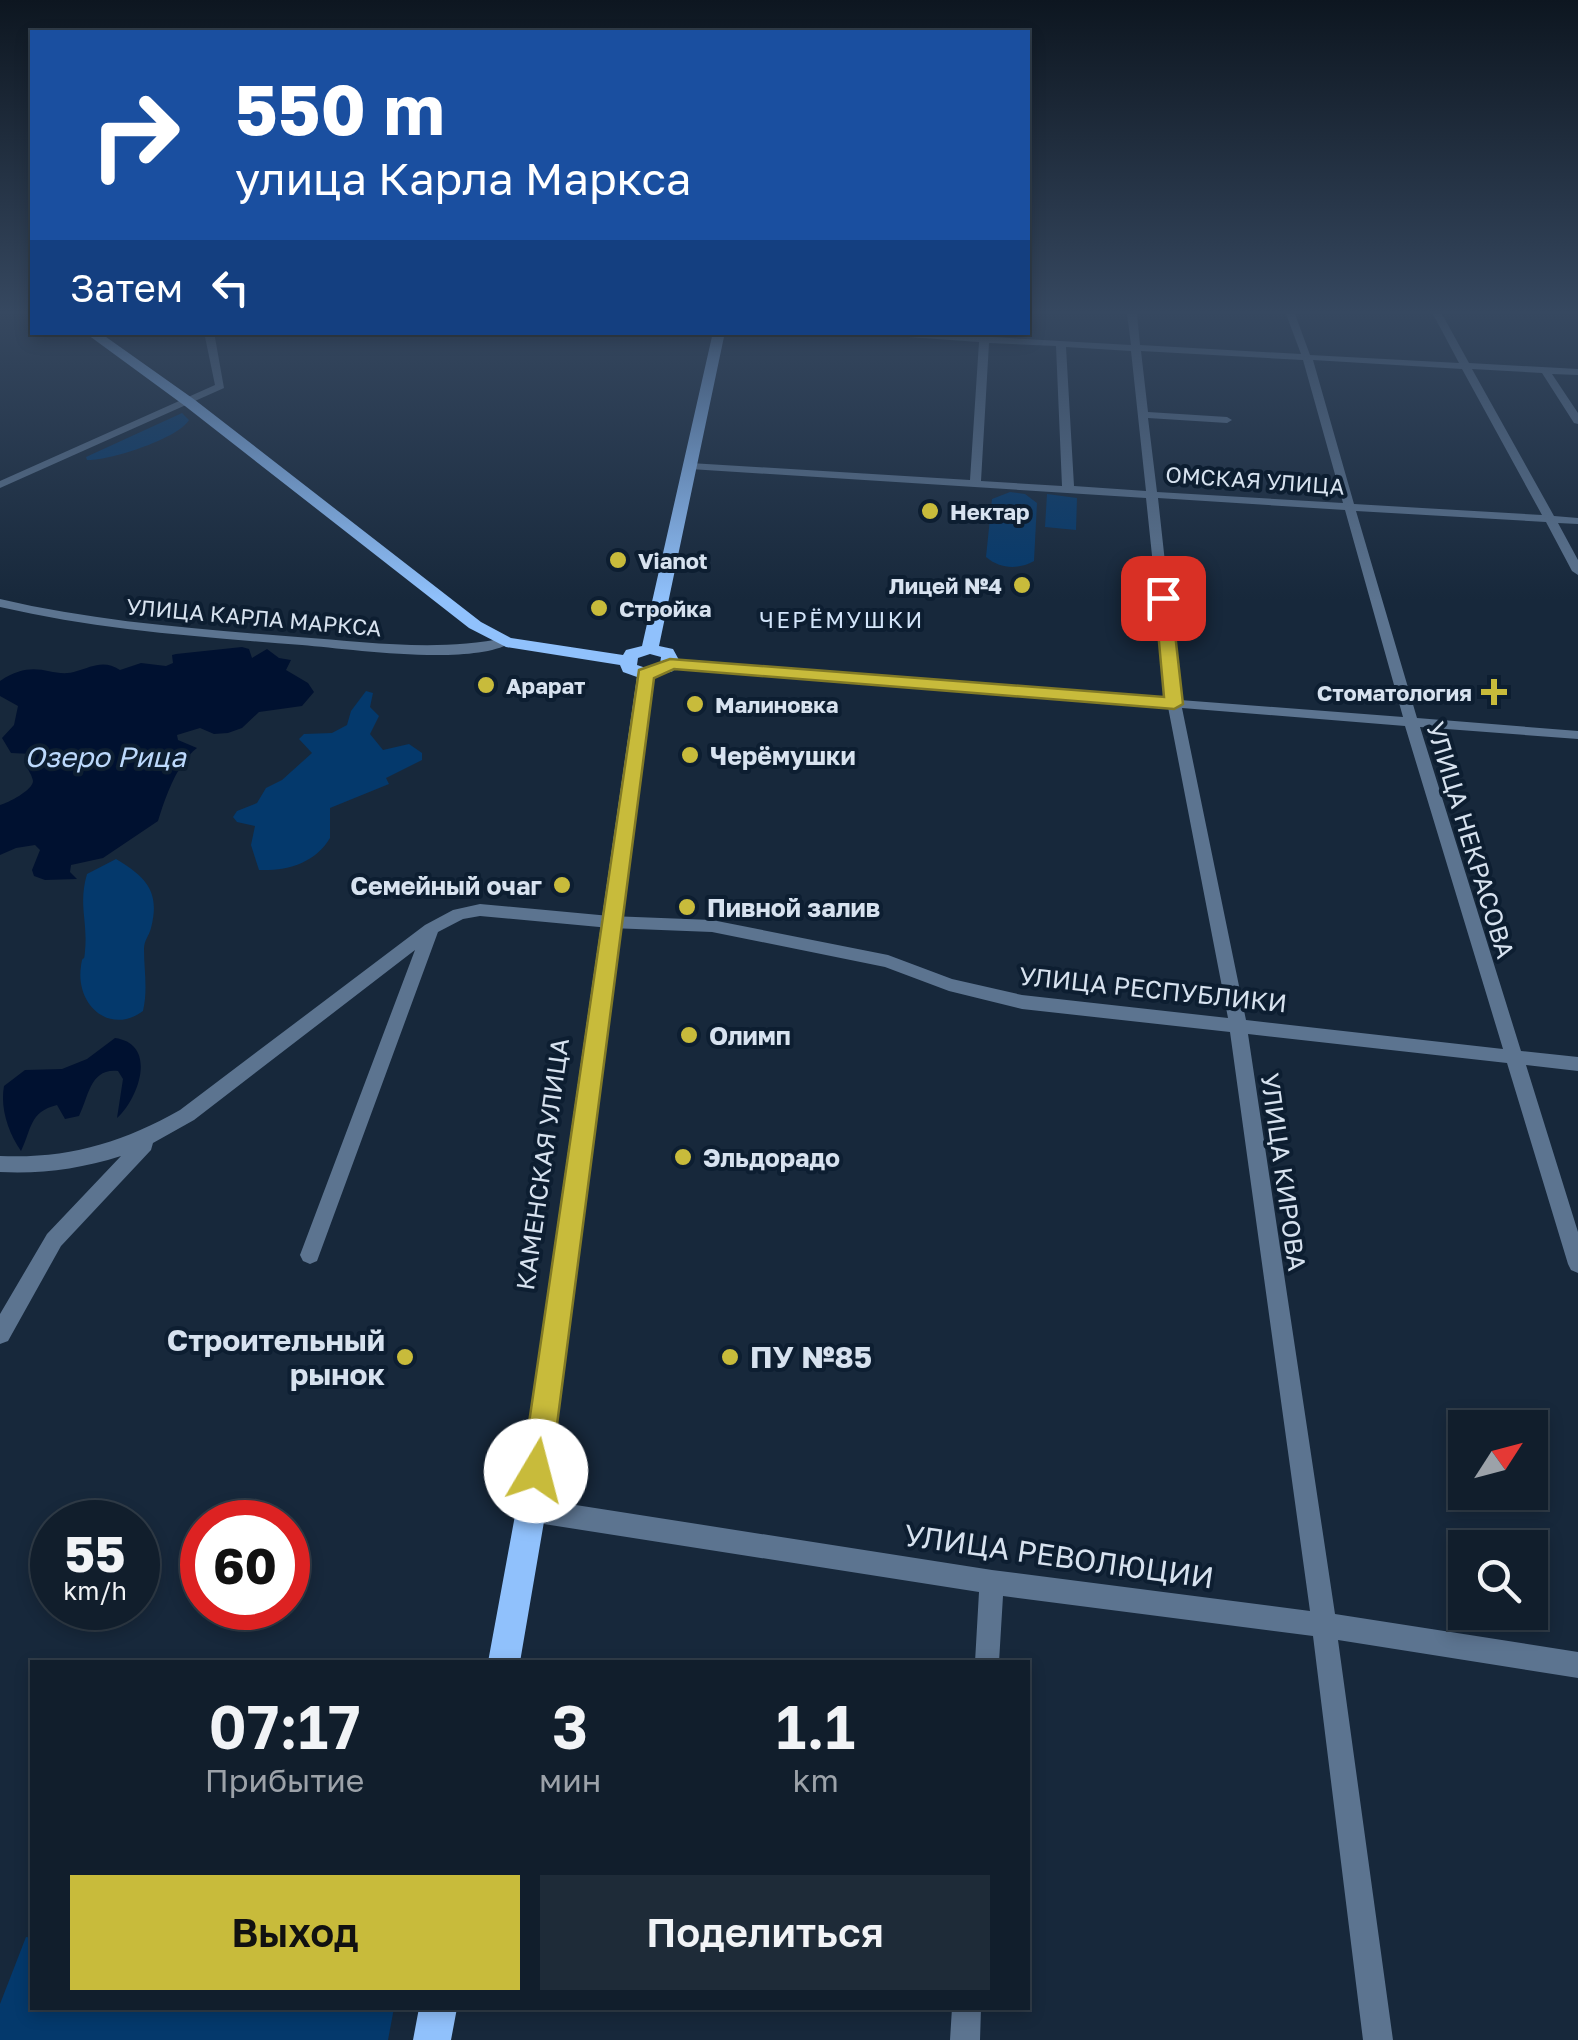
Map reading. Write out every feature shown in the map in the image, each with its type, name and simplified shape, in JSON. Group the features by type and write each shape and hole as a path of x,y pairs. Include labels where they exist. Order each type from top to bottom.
{"main road":[{"path":"199,409 474,625 506,642 641,661 658,672 670,664 667,653 641,661"},
{"name":"КАМЕНСКАЯ УЛИЦА","path":"504,1660 531,1510 641,661 702,409"},
{"path":"432,2040 438,2010"}],"street":[{"path":"0,485 174,409"},
{"path":"976,482 980,409"},
{"path":"1064,409 1068,487"},
{"name":"УЛИЦА КИРОВА","path":"1143,409 1174,704 1238,1023 1324,1625 1378,2040"},
{"name":"УЛИЦА НЕКРАСОВА","path":"1322,409 1411,722 1578,1264"},
{"path":"1487,409 1578,571"},
{"path":"1144,415 1227,420"},
{"name":"ОМСКАЯ УЛИЦА","path":"690,466 1578,521"},
{"name":"УЛИЦА КАРЛА МАРКСА","path":"0,603 59,619 125,627 396,648 470,650 506,642"},
{"path":"670,664 1578,735"},
{"name":"УЛИЦА РЕСПУБЛИКИ","path":"150,1137 187,1116 431,929 459,914 480,910 610,922 672,922 744,933 888,961 949,985 1022,1002 1238,1023 1578,1064"},
{"path":"310,1254 431,929"},
{"path":"0,1164 66,1164 107,1155 150,1137"},
{"path":"0,1334 54,1240 150,1137"},
{"name":"УЛИЦА РЕВОЛЮЦИИ","path":"531,1510 992,1582 1324,1625 1578,1665"},
{"path":"987,1660 992,1582"},
{"path":"965,2040 967,2010"}],"shaded area":[{"path":"182,413 189,420 183,427 158,441 111,457 87,460 86,457"},
{"path":"1010,492 1025,494 1037,503 1034,561 1015,567 997,564 986,557 992,499"},
{"path":"1047,494 1077,498 1076,530 1045,527"},
{"path":"366,691 373,693 370,707 379,716 370,734 383,750 409,744 422,753 422,760 386,778 389,784 330,808 330,838 317,854 290,867 259,870 251,845 255,826 237,822 233,817 237,811 257,803 266,788 282,780 312,753 299,739 304,734 332,733 347,725 351,711"},
{"path":"116,859 142,878 154,904 144,946 143,1011 118,1020 107,1018 89,1004 81,980 87,874"},
{"path":"26,1937 30,1938 30,2010 394,2010 388,2040 0,2040 0,2004"}],"water":[{"name":"Озеро Рица","path":"249,649 252,658 267,649 279,658 291,660 286,670 308,683 314,692 302,706 259,712 242,728 228,733 214,734 200,728 177,735 178,740 197,748 178,772 158,821 103,858 71,865 70,872 77,879 45,880 34,876 32,870 40,850 35,845 0,855 0,805 32,785 26,765 33,759 32,754 11,753 2,738 14,725 18,706 0,696 0,681 34,669 68,673 103,664 120,670 141,663 166,666 173,663 172,655"},
{"path":"115,1038 137,1050 140,1061 137,1085 125,1109 117,1118 123,1079 118,1071 109,1071 92,1085 79,1116 65,1119 57,1105 41,1112 21,1151 6,1120 4,1086 25,1070 62,1069 87,1059"}],"place":[{"name":"Нектар","path":"930,511"},
{"name":"Vianot","path":"618,560"},
{"name":"Лицей №4","path":"1022,585"},
{"name":"Стройка","path":"599,608"},
{"name":"Арарат","path":"486,685"},
{"name":"Стоматология","path":"1494,692"},
{"name":"Малиновка","path":"695,704"},
{"name":"Черёмушки","path":"690,755"},
{"name":"Семейный очаг","path":"562,885"},
{"name":"Пивной залив","path":"687,907"},
{"name":"Олимп","path":"689,1035"},
{"name":"Эльдорадо","path":"683,1157"},
{"name":"Строительный рынок","path":"405,1357"},
{"name":"ПУ №85","path":"730,1357"}],"district":[{"name":"ЧЕРЁМУШКИ","path":"842,619"}],"route":[{"path":"536,1471 646,674 670,664 1174,704 1163,598"}]}
